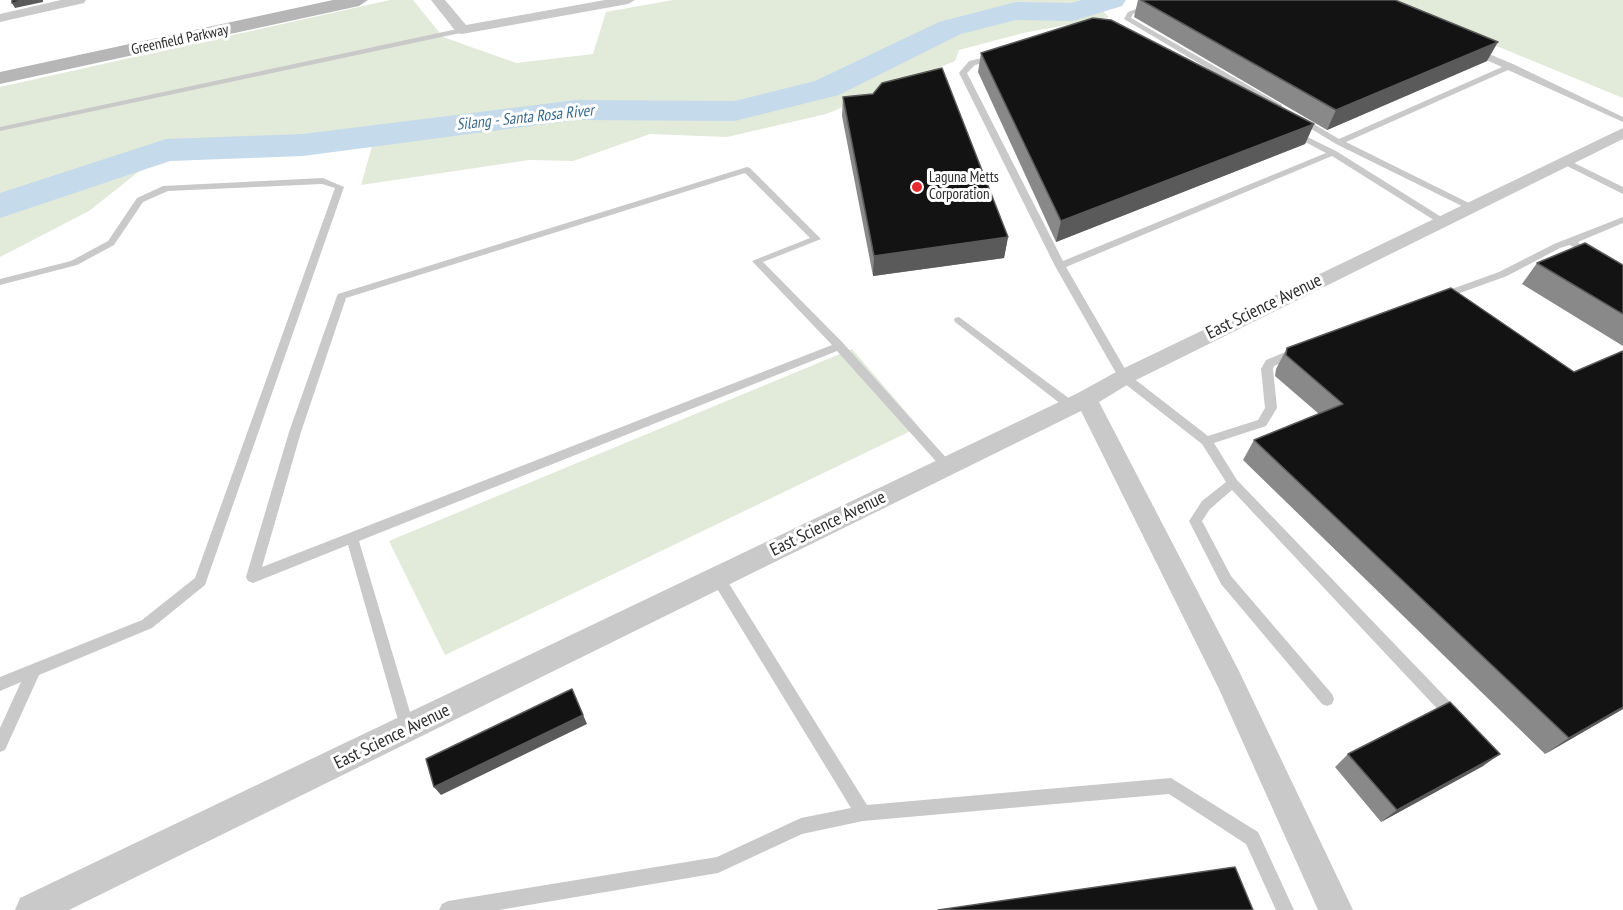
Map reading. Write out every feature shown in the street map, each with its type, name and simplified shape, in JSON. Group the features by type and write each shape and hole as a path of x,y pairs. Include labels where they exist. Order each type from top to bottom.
{"main road":[{"name":"Greenfield Parkway","path":"0,63 294,0"},
{"name":"Greenfield Parkway","path":"0,78 359,0"}],"street":[{"path":"438,0 462,30 628,0"},
{"path":"0,18 75,2"},
{"name":"East Science Avenue","path":"32,910 718,579 1440,220 1472,208 1623,133"},
{"path":"1078,402 1229,680 1336,910"}],"lane":[{"path":"1166,0 1130,13 1126,19 1339,142 1472,208"},
{"path":"0,129 462,30"},
{"path":"1468,48 1623,120"},
{"path":"1006,54 972,63 963,73 1060,266 1124,377 1206,441 1233,483 1450,712"},
{"path":"1339,142 1510,66"},
{"path":"1281,125 1333,153 1440,220"},
{"path":"1060,266 1333,153"},
{"path":"1563,161 1623,191"},
{"path":"839,346 254,577 295,432 342,297 747,171 816,239 757,261 839,346 946,465"},
{"path":"0,282 74,263 111,243 140,200 166,188 323,181 340,187 200,580 147,624 0,684"},
{"path":"1426,301 1503,274 1557,246 1623,220"},
{"path":"1571,242 1588,252"},
{"path":"958,320 1078,402"},
{"path":"1206,441 1262,423 1271,408 1266,377 1270,363 1312,346"},
{"path":"1233,483 1206,505 1195,521 1226,580 1326,699"},
{"path":"352,538 407,729"},
{"path":"718,579 863,813"},
{"path":"0,745 34,670"},
{"path":"448,910 718,865 801,826 863,813 1171,786 1252,838 1285,910"}],"green space":[{"path":"390,0 413,0 443,37 516,63 593,54 606,12 673,0 1112,0 1097,5 1109,17 1023,33 959,50 955,61 826,114 727,137 650,134 573,161 529,160 361,185 375,136 303,145 166,150 89,211 0,257 0,87"},
{"path":"1385,0 1623,0 1623,98"},
{"path":"852,349 919,427 445,655 389,541"}],"building":[{"path":"1141,0 1395,0 1498,42 1336,110"},
{"path":"1093,18 1111,20 1314,124 1061,221 981,53"},
{"name":"Laguna Metts Corporation","path":"942,68 1008,237 874,256 843,97 873,94 882,83"},
{"path":"1585,243 1623,265 1623,314 1537,263"},
{"path":"1451,288 1574,372 1623,351 1623,707 1569,738 1254,440 1343,404 1286,355 1287,348"},
{"path":"572,689 583,715 434,787 426,759"},
{"path":"1450,702 1500,754 1397,810 1348,754"},
{"path":"1235,867 1253,910 938,910"}],"waterway":[{"name":"Silang - Santa Rosa River","path":"0,206 166,150 303,145 576,110 735,111 827,88 950,28 1016,11 1073,12 1112,0"}],"place":[{"name":"Laguna Metts Corporation","path":"917,187"}]}
